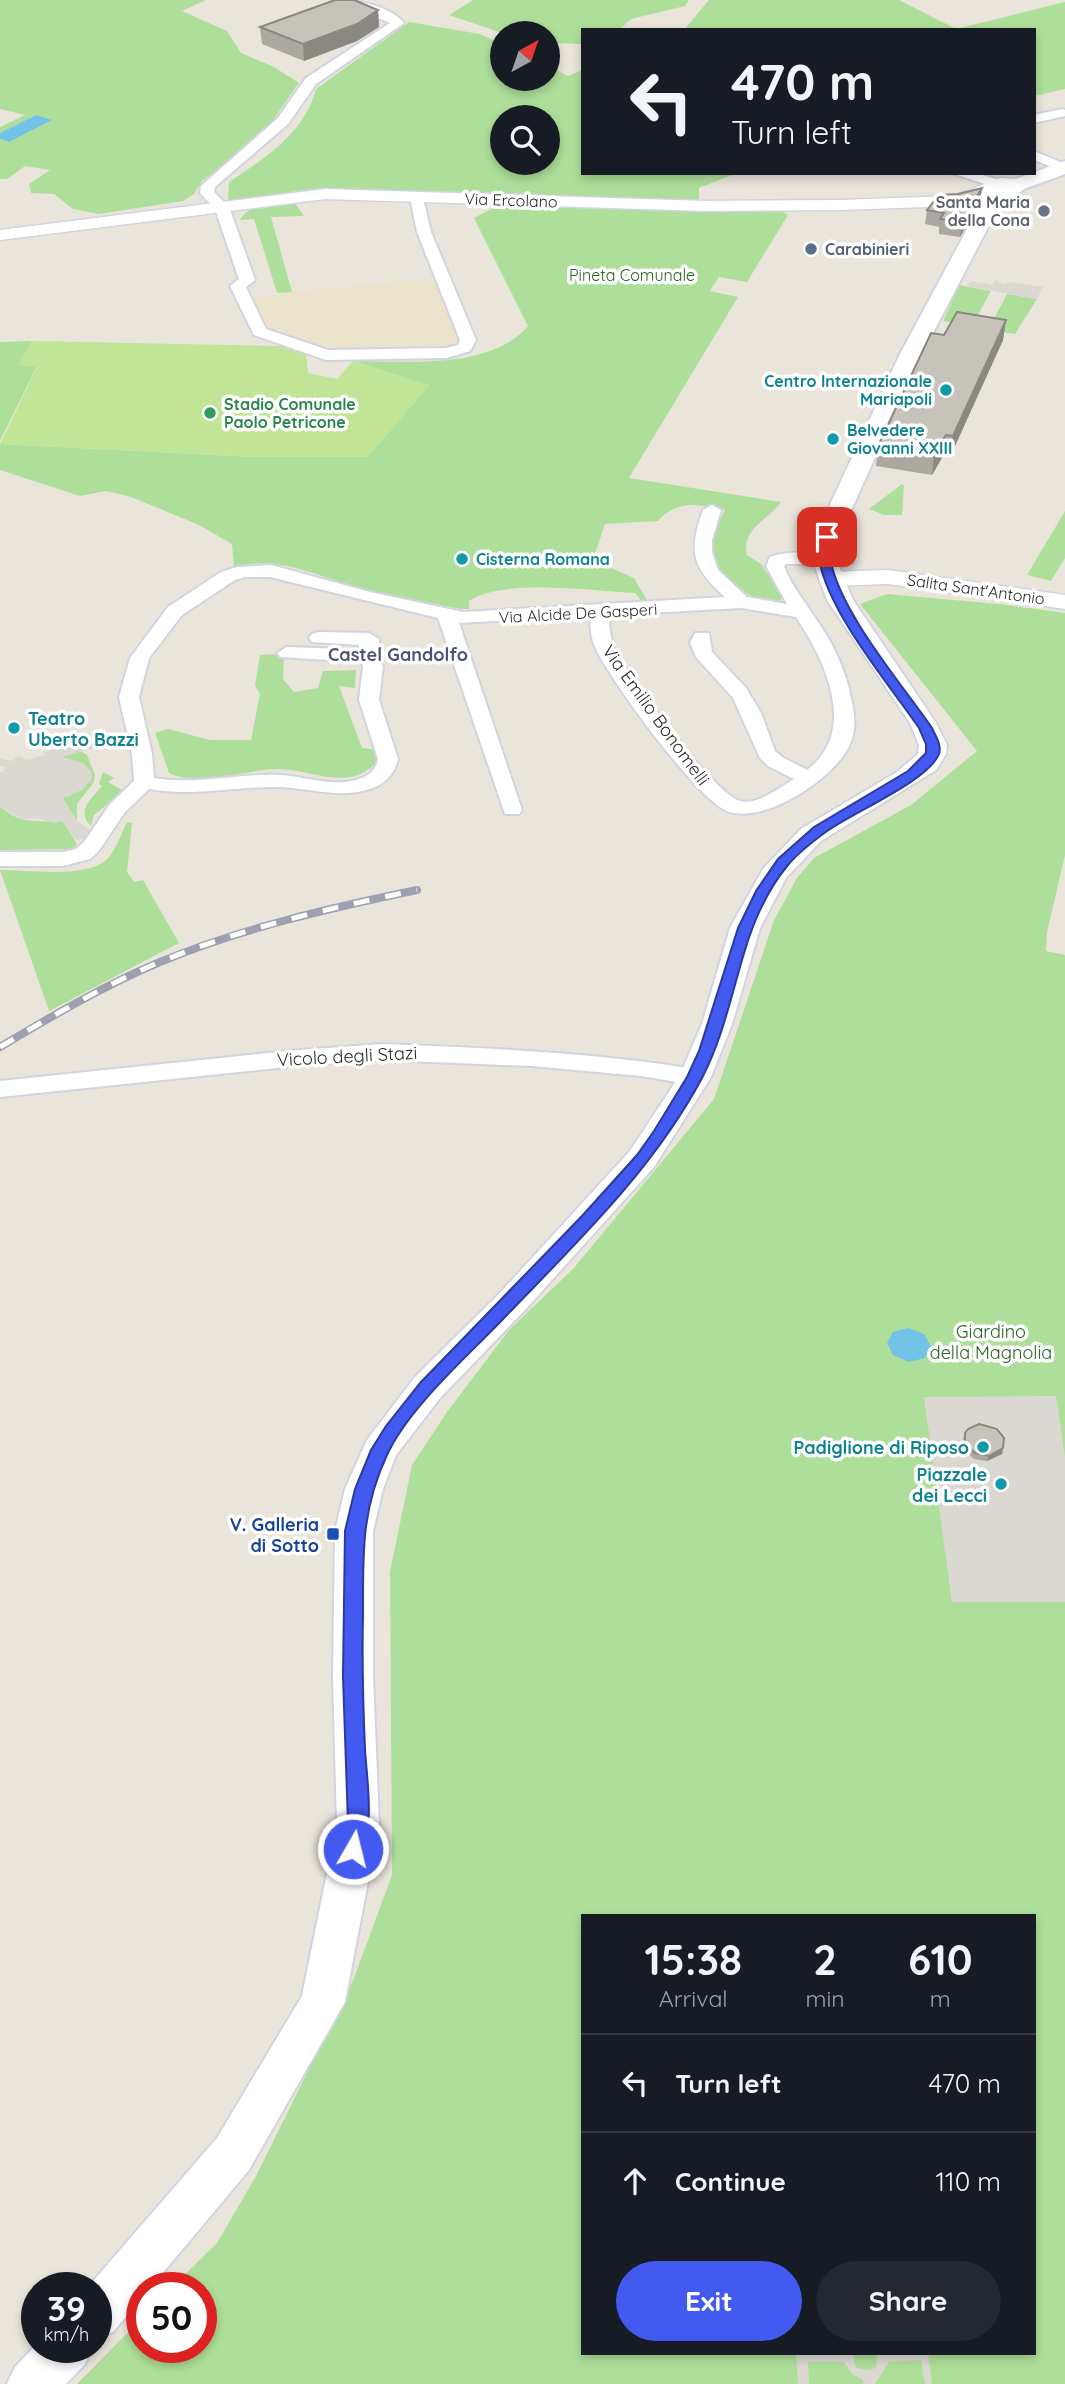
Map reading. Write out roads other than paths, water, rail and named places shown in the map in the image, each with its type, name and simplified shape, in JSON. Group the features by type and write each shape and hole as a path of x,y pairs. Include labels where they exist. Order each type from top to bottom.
{"main road":[{"path":"112,2296 233,2154 323,2002 358,1824 353,1676 354,1531 364,1489 380,1450 428,1387 512,1302 642,1159 695,1077 717,1024 745,928 758,900 779,867 804,840 907,778 926,764 932,754 931,739 923,723 852,622 831,579 825,546 837,511 910,356 989,206 1020,184 1064,168"},
{"path":"32,2384 52,2363"}],"street":[{"path":"340,0 390,16 396,19 397,24 311,82 283,121 208,186 207,193 222,207 247,279 238,286 260,332 326,355 456,352 464,348 468,340 424,233 418,197"},
{"path":"1036,118 1062,113"},
{"path":"1036,156 1064,168"},
{"path":"965,175 998,184"},
{"name":"Via Ercolano","path":"0,235 325,194 706,206 851,204 955,201 990,190 998,184 1020,184"},
{"path":"712,510 702,539 702,555 713,575 741,602"},
{"path":"801,612 776,571 775,563 783,558 831,579"},
{"name":"Via Alcide De Gasperi","path":"144,782 142,754 129,697 140,658 175,611 228,576 252,569 271,571 343,592 447,616 473,619 741,602 801,612"},
{"name":"Salita Sant'Antonio","path":"831,579 888,578 1065,602"},
{"name":"Salita Sant'Antonio","path":"831,579 888,578"},
{"name":"Via Emilio Bonomelli","path":"600,612 601,638 609,655 698,777 719,799 730,806 749,808 773,799 828,764 839,751 845,732 843,702 827,658 811,625 801,612"},
{"path":"447,616 512,810"},
{"path":"702,637 703,653 744,699 766,754 786,769 809,778"},
{"path":"0,859 63,859 83,854 91,847 117,808 144,782 182,788 276,781 342,787 369,782 386,770 388,759 369,700 373,666 368,656 369,639 319,638"},
{"path":"287,653 368,656"},
{"name":"Vicolo degli Stazi","path":"0,1089 287,1059 382,1052 531,1058 641,1068 695,1077"}],"water":[{"path":"36,115 52,120 9,142 0,139 0,133"},
{"path":"908,1328 924,1334 931,1346 925,1358 909,1362 893,1355 887,1343 893,1332"}],"railway":[{"path":"0,1047 99,991 191,950 287,920 417,890"}],"place":[{"name":"Santa Maria della Cona","path":"1044,211"},
{"name":"Carabinieri","path":"811,249"},
{"name":"Centro Internazionale Mariapoli","path":"946,390"},
{"name":"Stadio Comunale Paolo Petricone","path":"210,413"},
{"name":"Belvedere Giovanni XXIII","path":"833,439"},
{"name":"Cisterna Romana","path":"462,559"},
{"name":"Teatro Uberto Bazzi","path":"14,728"},
{"name":"Padiglione di Riposo","path":"983,1447"},
{"name":"Piazzale dei Lecci","path":"1001,1484"},
{"name":"V. Galleria di Sotto","path":"333,1534"}],"district":[{"name":"Castel Gandolfo","path":"398,654"}],"park label":[{"name":"Pineta Comunale","path":"632,275"},
{"name":"Giardino della Magnolia","path":"991,1341"}]}
